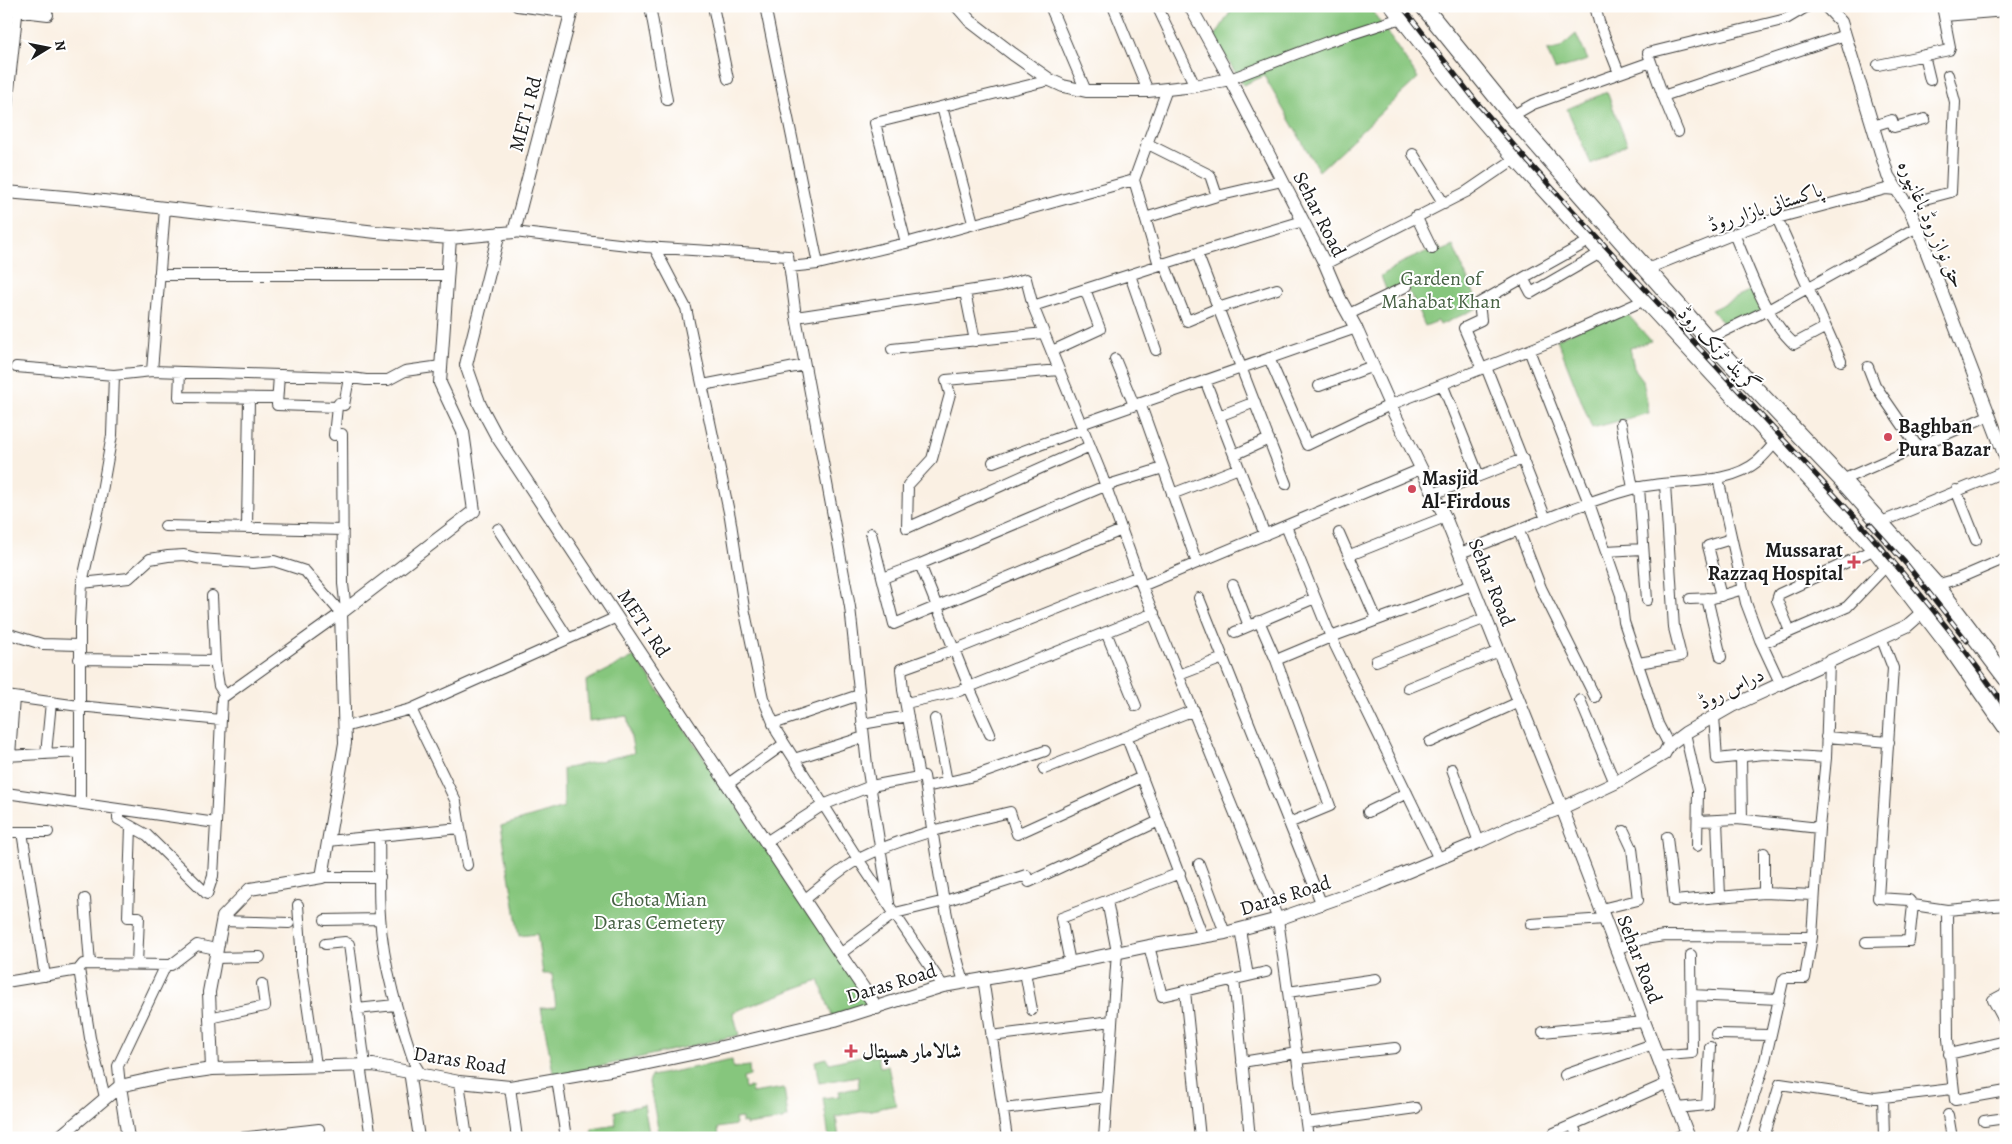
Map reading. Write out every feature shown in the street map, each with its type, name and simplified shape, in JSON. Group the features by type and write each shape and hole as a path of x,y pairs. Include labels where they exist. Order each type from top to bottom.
{"main road":[{"name":"گرینڈ ٹرنک روڈ","path":"1423,6 1512,116 1708,339 1842,480 1936,585 2006,678"},
{"name":"گرینڈ ٹرنک روڈ","path":"1397,12 1468,102 1516,158 1875,549 1924,611 2006,727"}],"street":[{"path":"517,6 572,10"},
{"path":"650,6 667,100"},
{"path":"713,6 728,79"},
{"path":"765,6 818,264"},
{"path":"957,6 970,21 1050,80 1063,86 1086,91 1148,91 1196,86 1230,79 1327,42 1397,12"},
{"path":"1050,6 1086,91"},
{"path":"1113,6 1148,91"},
{"path":"1157,6 1196,86"},
{"name":"Sehar Road","path":"1190,6 1230,79 1325,264 1390,405 1445,516 1562,808 1688,1135"},
{"path":"1595,6 1599,22 1619,73"},
{"path":"1678,132 1648,54 1786,19 1808,6"},
{"name":"حق نواز روڈ باغانپورہ","path":"1826,6 1841,22 1888,176 1906,204 1917,227 2006,459"},
{"path":"6,116 18,9"},
{"path":"6,10 18,9 48,15"},
{"name":"MET 1 Rd","path":"514,232 572,10"},
{"path":"1878,65 1950,49 1943,11 2006,11"},
{"path":"1663,96 1845,35"},
{"path":"1924,55 1930,80"},
{"path":"1512,116 1533,104 1651,62"},
{"path":"1906,204 1951,192 1956,102 1948,75"},
{"path":"906,242 876,123 1050,80"},
{"path":"1167,89 1134,180 1161,264 1188,322 1218,308 1276,289"},
{"path":"942,107 973,223"},
{"path":"1873,126 1892,120 1894,127 1925,118"},
{"path":"1146,143 1210,175 1217,196"},
{"path":"1413,154 1444,204"},
{"path":"1325,264 1466,192 1516,158"},
{"path":"789,267 818,264 906,242 1134,180"},
{"path":"1145,218 1217,196 1282,181"},
{"name":"پاکستانی بازار روڈ","path":"1647,269 1777,218 1886,189 1896,190"},
{"path":"6,192 376,232 450,238 514,232 654,247 788,256 796,317 850,607 862,724 889,903"},
{"path":"152,372 164,208"},
{"path":"1416,216 1432,249"},
{"path":"1777,218 1841,360"},
{"path":"1033,306 1161,264 1303,221"},
{"path":"1708,339 1768,310 1808,286 1917,227"},
{"name":"MET 1 Rd","path":"499,233 466,365 470,382 480,405 496,435 877,1008"},
{"path":"1734,234 1768,310 1783,334 1794,344 1826,327"},
{"path":"118,809 118,819 147,835 207,894 213,876 222,698 344,612 474,511 464,432 440,383 450,238"},
{"path":"1546,519 1523,459 1484,368 1464,328 1481,320 1479,303 1591,240"},
{"path":"654,247 686,308 730,517 746,617 763,698 773,724 858,859 943,986"},
{"path":"1523,278 1530,293 1602,252"},
{"path":"1197,253 1286,484"},
{"path":"159,275 447,275"},
{"path":"1130,275 1156,350"},
{"path":"796,317 965,292 1001,286 1026,279 1033,306 1090,446 1141,581 1278,919 1308,1138"},
{"path":"1349,314 1407,286"},
{"path":"1052,352 1100,329 1085,289"},
{"path":"965,292 975,341"},
{"path":"1269,358 1306,445 1390,405 1443,386 1645,300"},
{"path":"993,462 1137,404 1356,328"},
{"path":"892,349 1044,333"},
{"path":"1529,350 1606,550 1621,595 1624,622 1658,724 1669,746"},
{"path":"1115,359 1137,404 1163,468 1197,563"},
{"path":"703,385 805,365"},
{"path":"16,367 114,375 180,372 388,380 404,371 441,366"},
{"path":"1319,386 1373,366"},
{"path":"1868,367 1875,385 1917,446"},
{"path":"1059,370 946,380 950,394 932,459 908,485 907,528 1090,446"},
{"path":"180,372 179,397 277,398"},
{"path":"80,804 79,659 82,583 99,508 112,435 114,375"},
{"path":"279,375 277,405 337,406 339,403 344,405 349,378"},
{"path":"1205,380 1264,535"},
{"path":"1443,386 1479,476"},
{"path":"247,528 249,398"},
{"path":"1219,416 1255,402"},
{"path":"322,877 345,743 342,434 334,434 337,406"},
{"path":"1842,480 1990,415"},
{"path":"1621,424 1636,488 1647,600"},
{"path":"1234,455 1269,439"},
{"path":"1460,553 1589,503 1636,488 1718,478 1737,473 1757,462 1776,442"},
{"path":"1433,494 1523,459"},
{"path":"883,578 1105,486 1163,468"},
{"path":"1172,494 1239,468"},
{"path":"919,777 901,669 1141,581 1197,563 1421,469"},
{"path":"1879,522 1956,490 2006,472"},
{"path":"1718,478 1746,603 1762,644 1781,684"},
{"path":"1638,663 1681,656 1674,628 1666,484"},
{"path":"1956,490 1976,540"},
{"path":"1350,555 1445,516"},
{"path":"165,526 342,530"},
{"path":"1286,526 1331,637 1439,859"},
{"path":"498,529 568,638"},
{"path":"871,534 894,624 937,608 1122,530"},
{"path":"1519,531 1541,588 1595,696"},
{"path":"1339,533 1377,620"},
{"path":"1721,596 1708,546 1731,539"},
{"path":"1606,550 1643,549"},
{"path":"1790,632 1776,596 1875,549"},
{"path":"82,583 128,578 150,559 168,556 184,555 201,559 254,563 274,561 305,571 344,612"},
{"path":"1936,585 1956,579 2006,558"},
{"path":"920,564 969,687 990,734"},
{"path":"1762,644 1847,607 1887,565"},
{"path":"1233,585 1249,626"},
{"path":"1276,660 1331,637 1472,585"},
{"path":"1690,599 1721,596 1743,589"},
{"path":"212,596 215,661 219,686 226,695"},
{"path":"1200,598 1322,905"},
{"path":"1235,632 1315,598"},
{"path":"1707,598 1721,657"},
{"name":"دراس روڈ","path":"1562,808 1615,783 1664,754 1669,746 1685,733 1714,716 1907,626 1924,611"},
{"path":"906,703 959,691 1154,613"},
{"path":"344,727 411,709 617,617"},
{"path":"1376,661 1486,618"},
{"path":"1259,621 1276,660 1330,806 1289,823"},
{"path":"1106,632 1136,706"},
{"path":"6,633 42,644 80,645"},
{"path":"1881,637 1893,668 1878,898 1909,900 1914,905 1947,910 2006,905"},
{"path":"1408,688 1499,651"},
{"path":"1179,675 1223,658"},
{"path":"79,659 215,661"},
{"path":"1740,1138 1764,1065 1784,978 1805,978 1812,937 1819,828 1826,758 1829,662"},
{"path":"773,724 859,695"},
{"path":"80,752 8,756 10,697 221,720"},
{"path":"1580,700 1615,783"},
{"path":"46,754 51,702"},
{"path":"1430,742 1519,702"},
{"path":"411,709 456,802 466,865"},
{"path":"1044,770 1194,710"},
{"path":"862,724 908,716"},
{"path":"1714,716 1717,759 1764,754 1826,758"},
{"path":"935,719 947,782"},
{"path":"1685,733 1698,790 1697,846"},
{"path":"794,760 864,736"},
{"path":"1826,737 1889,742"},
{"path":"1127,738 1203,937"},
{"path":"728,784 784,744"},
{"path":"926,787 974,776 1045,751"},
{"path":"1741,756 1742,819"},
{"path":"1452,770 1479,842"},
{"path":"766,842 823,805 871,786 924,776 945,901 956,956 964,982"},
{"path":"804,900 858,859 880,850 933,831 1010,812 1017,834 1142,778"},
{"path":"6,793 216,823"},
{"path":"1368,812 1407,793"},
{"name":"Daras Road","path":"112,1092 165,1076 212,1069 363,1065 415,1072 459,1082 510,1087 639,1065 701,1052 877,1008 943,986 1203,937 1278,919 1388,881 1479,842 1515,824 1562,808"},
{"path":"1698,821 1742,819 1819,828"},
{"path":"1717,820 1720,897"},
{"path":"840,954 895,914 1026,876 1030,882 1159,821"},
{"path":"131,826 128,917 138,916 137,964"},
{"path":"328,841 460,828"},
{"path":"1531,924 1603,914 1638,900 1632,848 1624,831"},
{"path":"6,832 48,832"},
{"path":"22,832 45,976"},
{"path":"379,836 380,919 395,1005 415,1065 419,1138"},
{"path":"1667,837 1674,901 1764,893 1814,895"},
{"path":"1764,853 1764,893"},
{"path":"1199,864 1225,932"},
{"path":"1070,963 1061,918 1180,874"},
{"path":"212,1069 209,992 223,917 250,888 322,877 380,877"},
{"path":"85,899 90,964"},
{"path":"1104,1138 1117,952 1108,901"},
{"path":"298,905 302,947 300,962 316,1066"},
{"path":"1866,942 1909,941 1914,905"},
{"path":"1947,910 1949,1054 1952,1089 1955,1100 2006,1092"},
{"path":"325,920 380,919"},
{"path":"222,922 289,923"},
{"path":"1240,928 1248,976"},
{"path":"1616,949 1644,939 1664,936 1812,937"},
{"path":"325,944 344,942 349,944 371,1138"},
{"path":"128,1138 90,1038 79,970 83,964 171,965 197,945 216,954 260,957"},
{"path":"1149,946 1162,996 1266,972"},
{"path":"1564,1075 1655,1050 1692,1053 1691,955"},
{"path":"58,1138 112,1092 118,1066 166,964"},
{"path":"7,980 79,970"},
{"path":"1025,972 1032,1010"},
{"path":"983,978 1007,1138"},
{"path":"1234,979 1250,1138"},
{"path":"1288,992 1376,979"},
{"path":"209,1018 265,1006 262,984"},
{"path":"1185,991 1200,1138"},
{"path":"2006,993 1993,1000 2006,1024"},
{"path":"1691,995 1778,999"},
{"path":"357,1009 395,1005"},
{"path":"991,1036 1112,1021"},
{"path":"1543,1032 1644,1022"},
{"path":"1716,1034 1770,1035"},
{"path":"1949,1054 2006,1041"},
{"path":"1677,1108 1707,1105 1710,1047"},
{"path":"1242,1062 1395,1048"},
{"path":"557,1079 566,1138"},
{"path":"459,1082 468,1138"},
{"path":"1554,1133 1668,1083"},
{"path":"1766,1131 1780,1084 1875,1098 1952,1089"},
{"path":"510,1087 517,1138"},
{"path":"1003,1109 1107,1097"},
{"path":"1883,1097 1884,1138"},
{"path":"1306,1123 1416,1108"},
{"path":"1948,1115 1952,1138"},
{"path":"1984,1121 2006,1118"},
{"path":"1573,1125 1578,1138"},
{"path":"240,1138 319,1129"},
{"path":"1675,1138 1688,1135"}],"green space":[{"path":"1234,6 1369,6 1418,78 1319,171 1264,76 1243,85 1214,38"},
{"path":"1576,34 1588,60 1555,70 1547,51 1560,48"},
{"path":"1607,92 1627,144 1591,164 1567,109"},
{"name":"Garden of Mahabat Khan","path":"1439,246 1441,251 1453,246 1480,307 1440,325 1438,321 1425,326 1407,286 1388,295 1381,276 1401,263"},
{"path":"1755,289 1766,308 1728,328 1711,310"},
{"path":"1624,310 1651,341 1630,348 1634,368 1643,380 1649,413 1592,428 1557,339"},
{"name":"Chota Mian Daras Cemetery","path":"635,656 873,1006 832,1016 819,980 733,1012 739,1035 554,1077 541,1008 556,1007 552,974 543,974 537,934 519,936 501,826 564,807 563,769 634,753 627,716 589,721 586,681"},
{"path":"870,1054 871,1057 878,1056 880,1067 888,1066 896,1105 836,1117 839,1138 829,1138 823,1098 840,1096 839,1091 859,1088 858,1076 819,1083 815,1061 827,1058 829,1063"},
{"path":"732,1060 733,1068 749,1066 750,1076 743,1078 745,1088 751,1087 752,1093 784,1088 788,1117 782,1120 746,1125 746,1122 742,1123 742,1118 735,1119 736,1125 718,1128 719,1138 660,1138 649,1083 651,1076"},
{"path":"644,1105 650,1138 593,1138 592,1129 616,1125 615,1111"}],"railway":[{"path":"1402,6 1478,104 1529,163 1872,537 1951,632 2006,707"},
{"path":"1870,524 1908,566 1967,641"}],"place":[{"name":"Baghban Pura Bazar","path":"1888,437"},
{"name":"Masjid Al-Firdous","path":"1412,489"},
{"name":"Mussarat Razzaq Hospital","path":"1854,562"},
{"name":"شالامار ہسپتال","path":"851,1051"}]}
